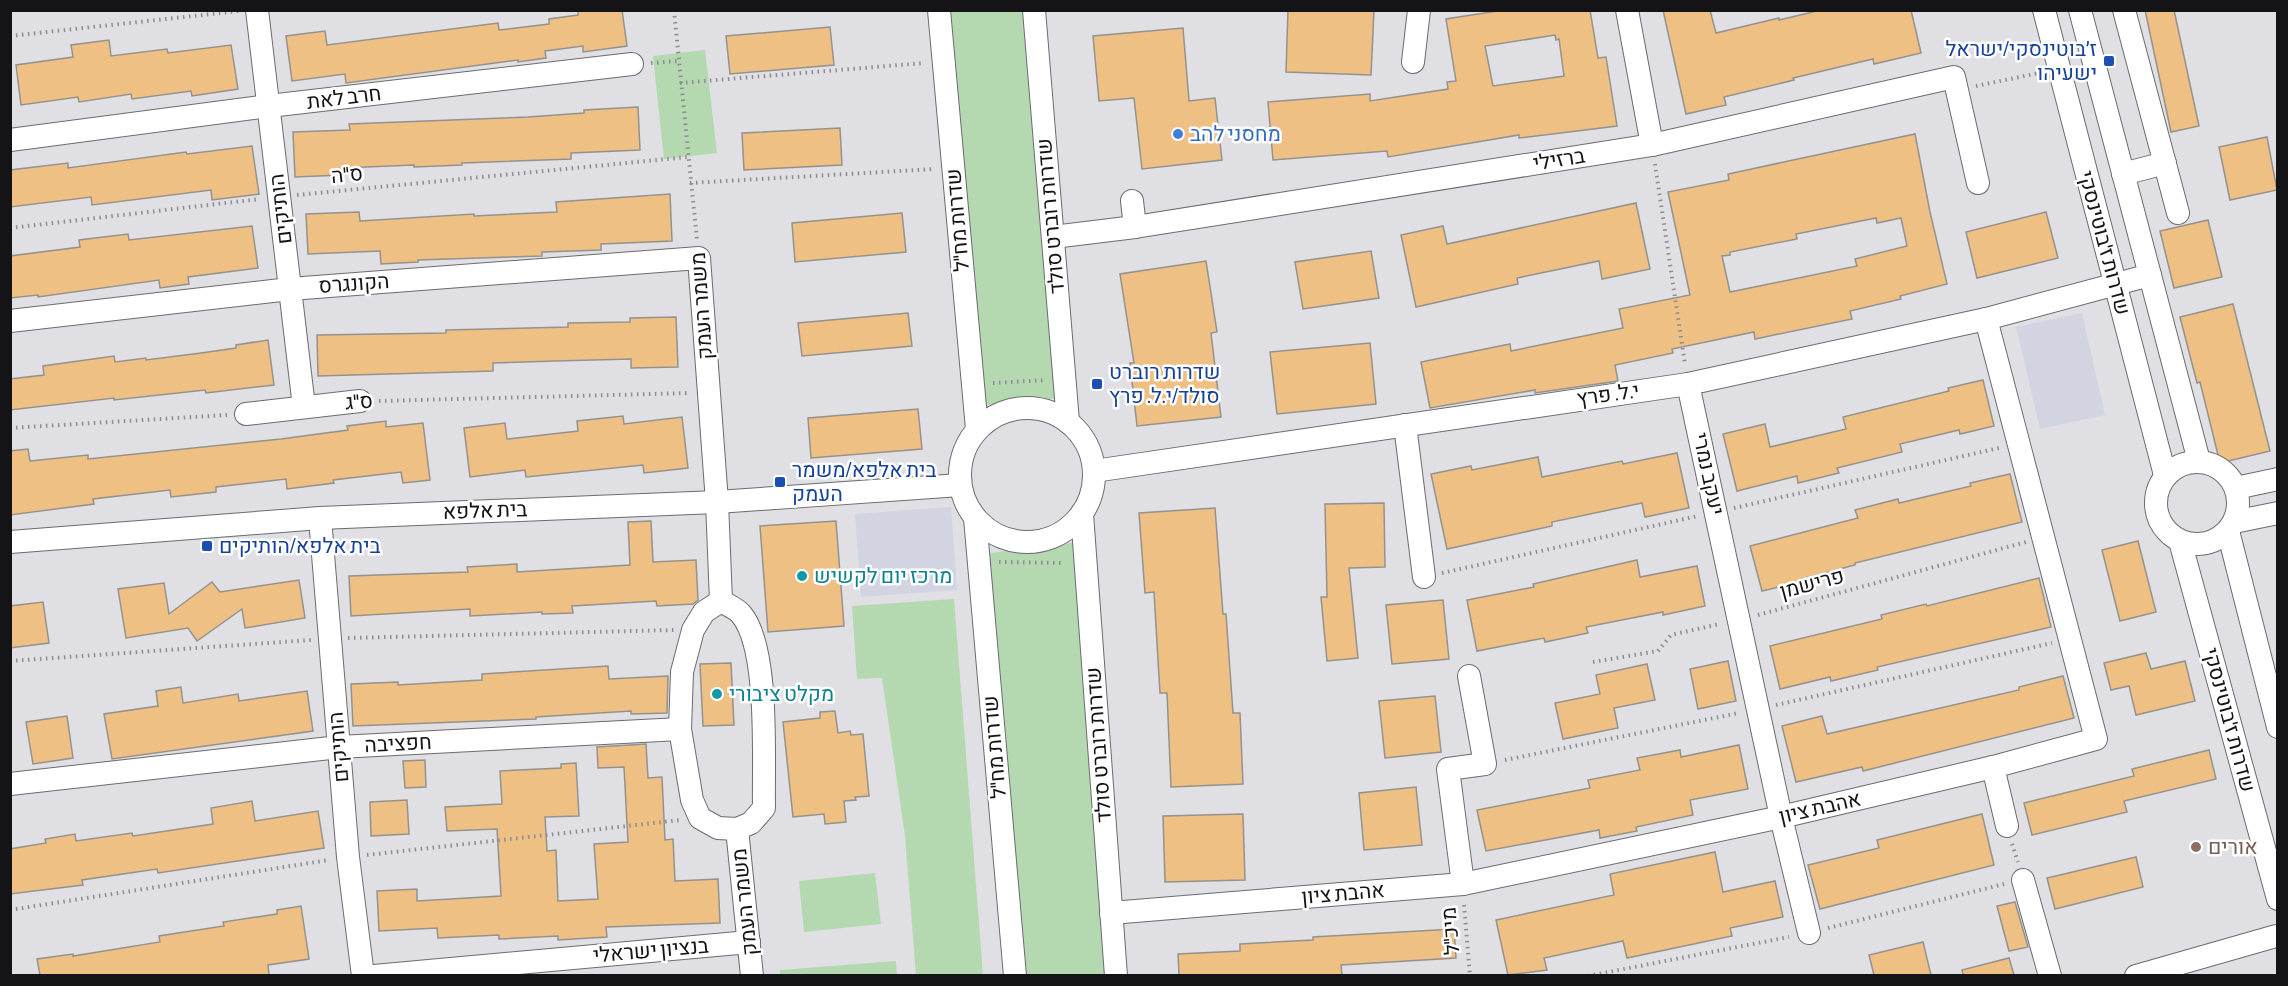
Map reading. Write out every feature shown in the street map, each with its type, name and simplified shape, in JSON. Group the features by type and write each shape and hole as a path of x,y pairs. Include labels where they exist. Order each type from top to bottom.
{"street":[{"name":"הותיקים","path":"257,10 304,407"},
{"name":"שדרות מח\"ל","path":"939,10 977,429"},
{"name":"שדרות רוברט סולד","path":"1034,10 1068,422"},
{"path":"1413,62 1419,10"},
{"path":"1627,10 1652,145"},
{"name":"שדרות ז'בוטינסקי","path":"2044,10 2165,475"},
{"name":"שדרות ז'בוטינסקי","path":"2080,10 2199,461"},
{"path":"2124,10 2178,213"},
{"name":"חרב לאת","path":"10,140 268,106 632,64"},
{"name":"ברזילי","path":"1053,237 1135,227 1652,145 1954,77 1958,90"},
{"path":"1958,90 1978,183"},
{"path":"2123,174 2165,163"},
{"path":"1132,201 1135,227"},
{"name":"הקונגרס","path":"10,321 290,289 699,258"},
{"name":"משמר העמק","path":"699,258 717,502 721,601"},
{"name":"י.ל. פרץ","path":"1094,471 1688,384 1986,319 2150,275"},
{"name":"אהבת ציון","path":"1111,913 1462,884 1781,817 1994,767 2096,740 1986,319"},
{"name":"יעקב נמרי","path":"1688,384 1781,817 1809,933"},
{"name":"ס\"ג","path":"246,414 360,401"},
{"path":"1031,408 1051,412 1068,422 1081,436 1090,452 1094,471 1092,494 1082,514 1067,529 1049,539 1029,543 1009,540 990,532 975,518 965,502 960,485 960,465 966,446 977,429 993,417 1011,410 1031,408"},
{"path":"1404,425 1424,577"},
{"path":"2199,461 2211,463 2222,469 2230,477 2239,499 2231,526 2218,539 2193,544 2180,541 2165,529 2156,512 2155,499 2165,475 2186,462 2199,461"},
{"path":"2236,488 2277,479"},
{"name":"בית אלפא","path":"10,542 320,518 717,502 960,485"},
{"path":"2231,526 2277,513"},
{"name":"שדרות רוברט סולד","path":"1082,514 1116,975"},
{"name":"הותיקים","path":"320,518 348,857 363,975"},
{"name":"שדרות מח\"ל","path":"975,518 1015,975"},
{"path":"2231,526 2277,727"},
{"name":"שדרות ז'בוטינסקי","path":"2180,541 2277,899"},
{"name":"משמר העמק","path":"721,601 740,612 751,631 759,666 764,808 751,823 737,829 718,828 700,818 692,800 680,729 682,672 693,630 704,612 721,601"},
{"path":"1462,884 1448,769 1485,764 1469,676"},
{"name":"חפציבה","path":"10,784 339,747 680,729"},
{"path":"1994,767 2007,826"},
{"name":"משמר העמק","path":"737,829 753,975"},
{"path":"2023,880 2050,975"},
{"path":"2136,975 2277,938 2274,926 2277,909"},
{"name":"בנציון ישראלי","path":"374,975 749,942"}],"path":[{"path":"10,36 243,10"},
{"name":"משמר העמק","path":"674,10 699,258"},
{"path":"632,64 678,61"},
{"path":"680,83 944,61"},
{"path":"1958,90 2059,69"},
{"path":"1652,145 1688,384"},
{"name":"ס\"ה","path":"10,228 279,197 688,157"},
{"path":"690,183 953,168"},
{"path":"973,385 1046,380"},
{"name":"ס\"ג","path":"360,401 709,393"},
{"path":"10,428 246,414"},
{"name":"פרישמן","path":"1593,662 1658,651 1671,635 1739,620 2044,537"},
{"path":"979,562 1064,563"},
{"path":"2007,826 2023,880"},
{"name":"מיכ\"ל","path":"1462,884 1470,975"}],"shaded area":[{"path":"2082,313 2105,415 2040,429 2016,327"},
{"path":"951,507 957,590 861,597 855,514"}],"green space":[{"path":"945,11 1026,11 1059,398 982,405"},
{"path":"705,50 717,153 664,159 653,56"},
{"path":"1077,542 1113,975 1017,975 983,554"},
{"path":"954,599 983,975 916,975 905,836 882,678 857,679 852,606"},
{"path":"875,873 881,924 804,932 799,881"},
{"path":"896,961 897,975 780,975 780,970"}],"building":[{"path":"578,10 622,10 627,46 583,52 583,46 545,51 546,58 346,83 345,74 292,81 286,36 325,31 327,45 498,23 499,30 549,24 549,19 578,15"},
{"path":"1288,10 1374,10 1371,75 1286,72"},
{"path":"1504,10 1590,10 1598,58 1606,57 1617,126 1519,138 1519,135 1388,157 1387,151 1273,160 1268,102 1370,94 1370,101 1448,89 1447,82 1456,81 1446,19","holes":["1555,35 1556,40 1559,39 1564,76 1493,86 1485,46"]},
{"path":"1663,10 1710,10 1716,33 1821,10 1911,10 1921,53 1874,64 1873,59 1793,78 1794,80 1724,97 1726,105 1686,114"},
{"path":"2145,10 2174,10 2199,126 2171,132"},
{"path":"830,27 834,65 730,74 726,36"},
{"path":"1183,28 1189,101 1215,98 1222,160 1142,169 1134,98 1099,101 1093,36"},
{"path":"109,40 111,56 167,49 168,53 231,45 238,89 192,96 191,91 132,99 131,94 79,102 78,97 21,105 16,65 73,57 71,45"},
{"path":"638,107 640,150 571,153 571,159 414,167 414,165 342,168 342,175 295,177 293,132 350,130 349,124 528,117 584,113 584,110"},
{"path":"840,128 842,165 744,170 742,133"},
{"path":"1915,134 1947,284 1900,296 1901,299 1850,311 1852,319 1755,339 1754,332 1672,349 1673,353 1615,365 1618,381 1535,393 1535,390 1430,408 1421,362 1510,344 1511,351 1623,328 1619,309 1690,295 1668,192 1729,180 1728,174","holes":["1876,218 1877,223 1901,218 1907,246 1855,259 1857,266 1730,292 1722,256 1730,255 1730,252 1797,239 1796,234"]},
{"path":"2267,137 2277,190 2230,200 2219,147"},
{"path":"252,146 259,194 212,200 211,190 92,205 91,197 10,207 10,170 68,163 68,168 186,152 187,154"},
{"path":"670,194 672,241 601,244 601,250 542,252 542,256 418,260 418,262 381,264 380,251 308,254 306,214 359,212 360,221 557,212 556,202"},
{"path":"1636,203 1650,269 1602,279 1599,261 1517,278 1518,284 1416,307 1401,235 1443,226 1447,244"},
{"path":"2046,212 2058,258 1977,278 1966,232"},
{"path":"902,213 906,252 795,262 792,223"},
{"path":"2208,220 2222,277 2174,288 2160,231"},
{"path":"252,226 258,268 188,277 189,284 160,288 159,280 38,297 38,295 10,298 10,256 80,247 79,240 128,234 129,240"},
{"path":"1371,251 1379,298 1303,309 1295,262"},
{"path":"1206,261 1217,332 1211,333 1221,417 1137,426 1130,363 1134,363 1120,274"},
{"path":"2233,304 2270,451 2220,463 2200,382 2197,383 2180,317"},
{"path":"908,313 912,346 802,356 798,323"},
{"path":"676,317 678,367 631,368 631,359 493,363 493,371 318,376 317,335 446,333 446,330 568,327 568,323 630,322 630,318"},
{"path":"268,340 274,385 206,393 205,390 114,400 114,398 10,410 10,379 44,375 43,366 114,356 115,362 146,358 146,360 236,348 236,345"},
{"path":"1370,343 1376,404 1277,414 1270,352"},
{"path":"1983,380 1994,426 1960,434 1959,430 1900,444 1902,452 1837,468 1839,473 1798,483 1797,476 1737,491 1723,434 1765,424 1770,447 1846,429 1843,417 1949,391 1948,388"},
{"path":"918,409 922,449 811,458 808,418"},
{"path":"623,416 624,424 682,417 688,468 644,473 643,465 526,477 525,470 470,477 464,428 505,423 507,439 578,431 577,421"},
{"path":"386,421 386,427 423,423 430,480 403,483 401,472 333,480 334,483 287,489 286,479 216,487 216,492 171,497 170,490 93,499 94,504 10,515 10,451 28,449 30,461 88,455 88,459 281,439 348,430 347,426"},
{"path":"1677,453 1689,508 1645,517 1642,503 1552,522 1552,526 1447,549 1431,474 1471,466 1472,470 1538,457 1542,477"},
{"path":"2010,474 2022,522 1855,563 1855,565 1801,579 1801,582 1762,591 1750,546 1858,518 1855,510 1898,499 1899,503"},
{"path":"1384,503 1385,567 1349,568 1358,658 1327,661 1321,597 1327,597 1325,504"},
{"path":"1215,508 1233,713 1240,713 1243,784 1171,787 1167,693 1160,693 1154,592 1145,593 1139,513"},
{"path":"651,521 653,562 696,560 698,600 693,604 657,606 656,601 572,606 573,613 542,614 542,612 470,616 470,609 351,616 349,576 468,572 467,567 517,564 517,572 630,565 628,522"},
{"name":"מרכז יום לקשיש","path":"836,521 844,626 768,632 760,526"},
{"path":"2138,541 2156,612 2120,621 2102,550"},
{"path":"1637,560 1640,577 1697,566 1705,606 1586,627 1588,633 1545,642 1544,638 1477,651 1467,600 1534,587 1533,584"},
{"path":"2039,578 2051,627 1877,667 1878,670 1831,681 1830,677 1780,689 1770,646 1882,619 1881,615"},
{"path":"299,580 305,618 245,628 242,609 197,641 188,628 126,638 118,589 164,583 169,614 212,582 220,592"},
{"path":"1443,600 1449,659 1392,664 1386,605"},
{"path":"43,602 49,643 10,648 10,606"},
{"path":"2146,653 2151,669 2185,661 2195,701 2136,715 2129,686 2111,690 2104,663"},
{"path":"1728,661 1736,701 1698,709 1690,669"},
{"name":"מקלט ציבורי","path":"731,663 734,725 703,726 700,664"},
{"path":"1647,664 1655,700 1614,708 1618,728 1563,739 1555,703 1600,694 1596,675"},
{"path":"608,666 609,679 668,676 667,713 631,714 631,711 536,717 536,719 353,726 351,684 398,682 398,685 482,680 482,674"},
{"path":"2063,676 2074,718 1863,771 1862,767 1796,782 1782,726 1822,716 1827,734 2019,690 2019,687"},
{"path":"181,687 183,703 238,694 239,701 307,691 313,731 112,759 104,714 158,706 156,691"},
{"path":"1435,696 1441,752 1385,758 1379,701"},
{"path":"835,711 838,733 850,731 851,735 863,734 869,796 844,801 846,822 825,824 824,814 793,817 783,722 820,718 820,712"},
{"path":"67,716 73,758 33,764 26,722"},
{"path":"646,744 648,778 662,777 665,840 673,839 675,881 718,879 720,923 606,927 607,937 558,940 558,936 499,939 499,935 438,938 437,928 379,931 377,891 417,889 417,901 501,896 497,829 447,831 445,807 502,804 500,771 561,768 561,764 576,763 579,816 545,817 547,851 556,850 558,901 598,899 594,844 628,842 624,767 598,768 597,747"},
{"path":"1739,745 1748,789 1690,800 1693,815 1636,827 1637,831 1600,838 1599,830 1486,851 1477,810 1590,788 1588,780 1640,770 1637,758 1680,750 1681,757"},
{"path":"2209,750 2216,779 2124,801 2127,812 2032,835 2024,803 2134,776 2132,769"},
{"path":"425,760 426,787 405,788 403,761"},
{"path":"1416,787 1422,845 1364,850 1359,793"},
{"path":"407,800 409,834 371,836 370,802"},
{"path":"252,801 255,821 318,811 324,848 158,873 157,869 82,880 83,885 10,894 10,849 46,843 45,839 75,834 76,841 132,833 133,836 213,824 211,808"},
{"path":"1243,814 1245,880 1165,882 1163,816"},
{"path":"1982,814 1994,865 1820,909 1808,865 1879,848 1877,840"},
{"path":"1715,852 1723,892 1775,881 1783,917 1730,928 1732,936 1627,958 1623,941 1544,958 1547,970 1508,975 1496,920 1614,895 1610,874"},
{"path":"2136,857 2143,887 2055,909 2047,878"},
{"path":"2015,902 2028,947 2009,951 1997,906"},
{"path":"301,906 309,959 268,965 269,975 40,975 37,959 73,954 73,956 160,942 159,936 224,926 223,922 277,914 277,910"},
{"path":"1454,929 1456,958 1341,965 1342,975 1179,975 1178,954 1240,951 1240,944 1313,940 1313,937"},
{"path":"1923,942 1931,975 1874,975 1869,955"},
{"path":"2009,958 2014,975 1963,975 1962,970"}],"place":[{"name":"ז׳בוטינסקי/ישראל ישעיהו","path":"2109,61"},
{"name":"מחסני להב","path":"1178,134"},
{"name":"שדרות רוברט סולד/י.ל. פרץ","path":"1097,384"},
{"name":"בית אלפא/משמר העמק","path":"780,482"},
{"name":"בית אלפא/הותיקים","path":"207,546"},
{"name":"מרכז יום לקשיש","path":"802,576"},
{"name":"מקלט ציבורי","path":"717,694"},
{"name":"אורים","path":"2196,847"}]}
